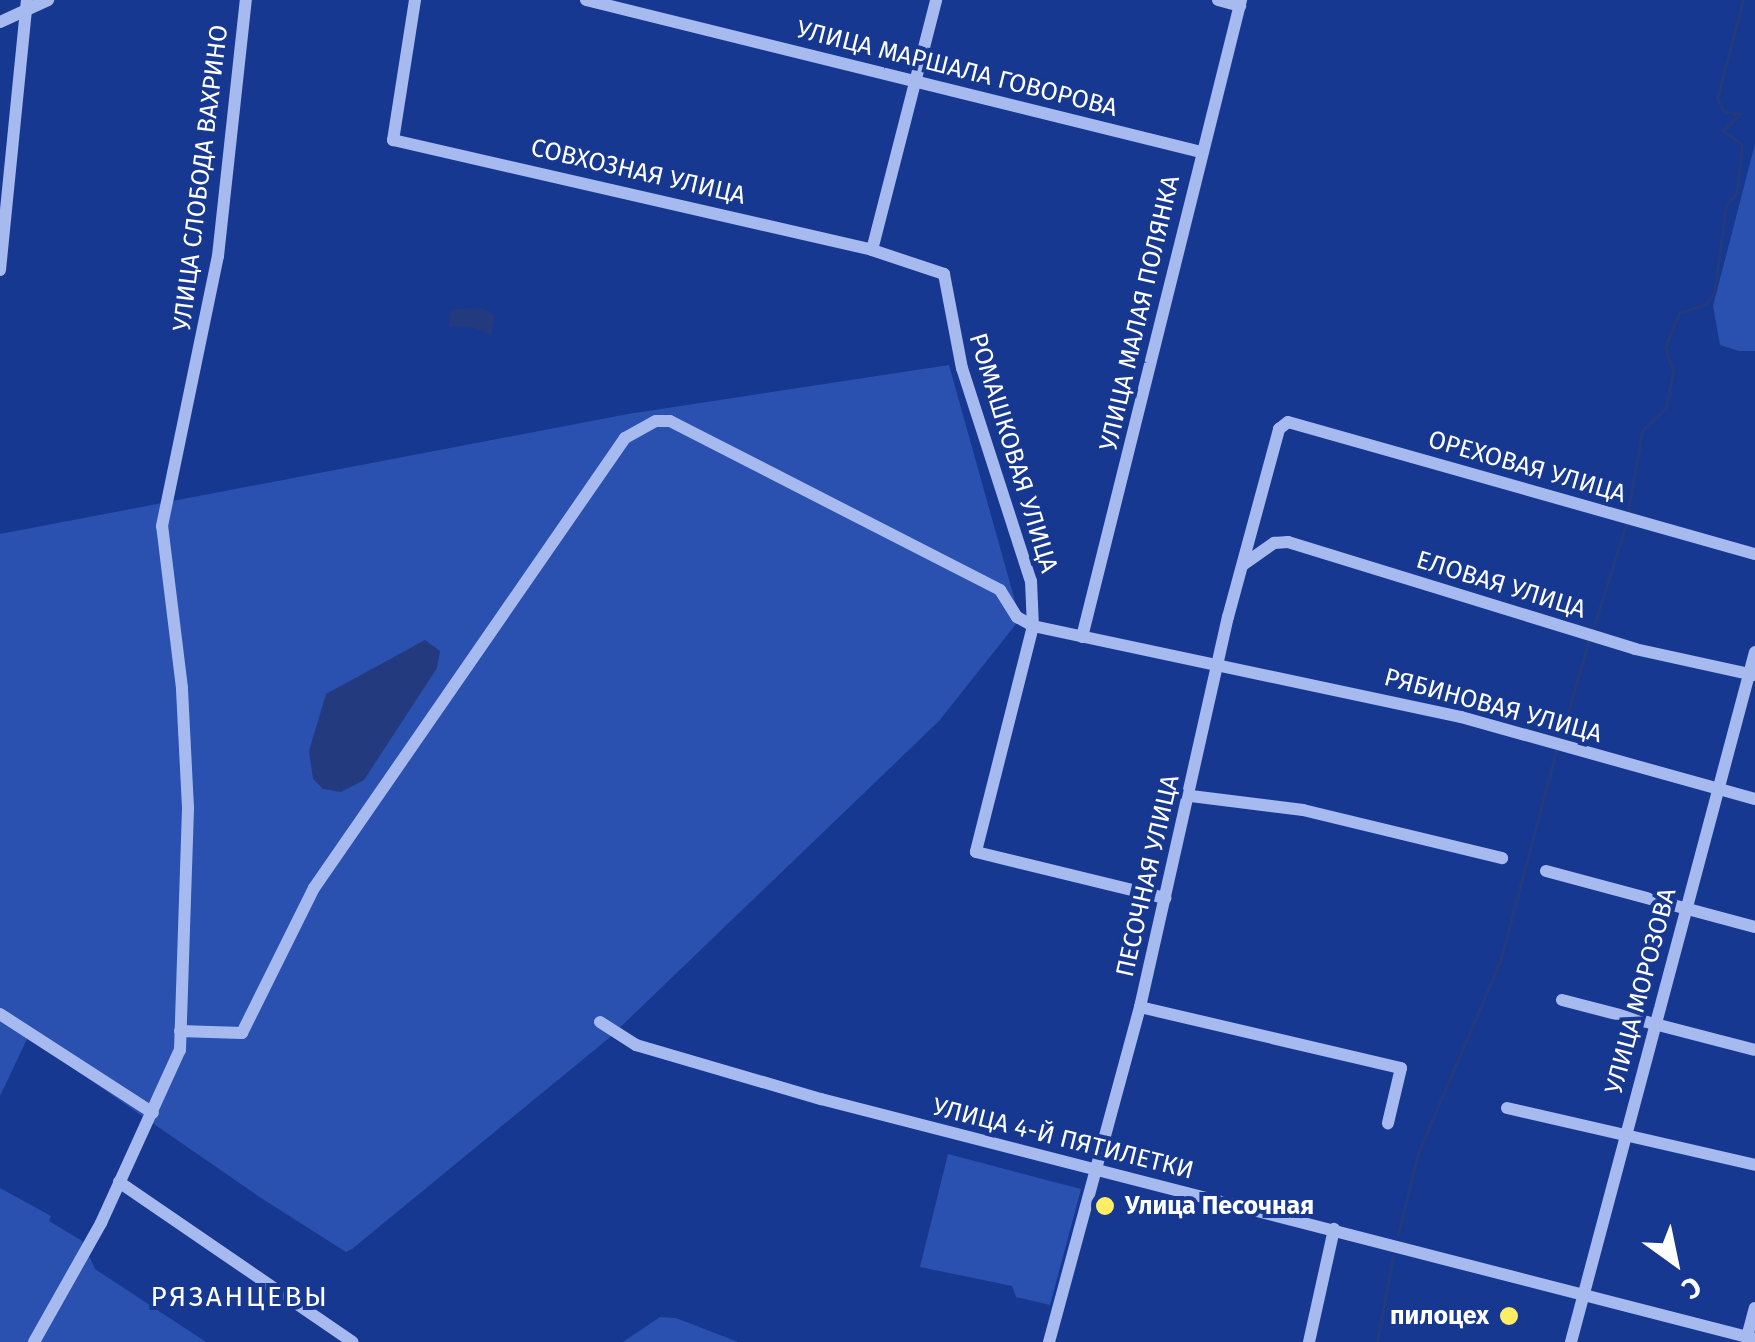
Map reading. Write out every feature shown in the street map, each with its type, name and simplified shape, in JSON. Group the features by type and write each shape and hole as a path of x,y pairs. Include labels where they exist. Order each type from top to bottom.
{"street":[{"path":"0,22 27,5 48,0"},
{"name":"УЛИЦА СЛОБОДА ВАХРИНО","path":"34,1342 119,1182 180,1050 187,922 186,750 162,526 218,256 246,0"},
{"name":"СОВХОЗНАЯ УЛИЦА","path":"416,0 393,140 872,250"},
{"name":"УЛИЦА МАРШАЛА ГОВОРОВА","path":"586,0 1201,152"},
{"path":"872,250 918,84 936,0"},
{"path":"1218,0 1240,3"},
{"name":"УЛИЦА МАЛАЯ ПОЛЯНКА","path":"1082,637 1240,3"},
{"path":"0,270 27,5"},
{"name":"РОМАШКОВАЯ УЛИЦА","path":"872,250 944,274 967,385 1031,581 1032,626 976,852 1165,898"},
{"path":"180,1031 242,1033 314,888 641,424 670,421 1000,590 1017,617 1032,626"},
{"name":"ОРЕХОВАЯ УЛИЦА","path":"1288,422 1755,554"},
{"name":"ПЕСОЧНАЯ УЛИЦА","path":"1054,1341 1140,1007 1242,565 1273,444 1288,422"},
{"name":"ЕЛОВАЯ УЛИЦА","path":"1242,565 1274,543 1288,542 1598,638 1752,675"},
{"name":"РЯБИНОВАЯ УЛИЦА","path":"1032,626 1462,718 1755,799"},
{"name":"УЛИЦА МОРОЗОВА","path":"1571,1342 1752,675 1755,652"},
{"path":"1191,796 1303,810 1502,858"},
{"path":"1546,871 1755,927"},
{"path":"1562,1000 1755,1050"},
{"path":"1140,1007 1402,1068 1388,1123"},
{"path":"0,1014 152,1113"},
{"name":"УЛИЦА 4-Й ПЯТИЛЕТКИ","path":"600,1022 636,1044 1096,1173 1584,1294 1724,1337 1751,1338"},
{"path":"1507,1108 1755,1165"},
{"path":"119,1182 353,1342"},
{"path":"1309,1342 1334,1229"},
{"path":"1751,1338 1755,1308"}],"shaded area":[{"path":"1755,144 1755,351 1739,351 1720,345 1713,306"},
{"path":"484,308 495,316 491,335 469,326 449,327 451,309"},
{"path":"949,365 1020,619 939,721 609,1038 352,1249 346,1252 261,1198 28,1037 0,1096 0,534 628,414"},
{"path":"425,640 440,651 437,668 364,780 341,792 323,789 313,779 309,751 326,694"},
{"path":"948,1154 1081,1189 1050,1305 1016,1297 1012,1286 920,1267"},
{"path":"0,1188 51,1216 49,1221 82,1241 95,1269 206,1342 0,1342"},
{"path":"660,1317 676,1318 738,1342 623,1342"}],"waterway":[{"path":"1628,512 1642,431 1666,408 1673,371 1665,348 1679,313 1705,304 1714,293 1726,205 1737,192 1742,145 1723,131 1740,114 1724,112 1717,99 1743,0"},
{"path":"1592,632 1626,525"},
{"path":"1560,741 1589,639"},
{"path":"1398,1235 1418,1153 1500,962 1557,748"},
{"path":"1377,1342 1393,1256"}],"place":[{"name":"Улица Песочная","path":"1105,1206"},
{"name":"пилоцех","path":"1509,1316"}],"district":[{"name":"РЯЗАНЦЕВЫ","path":"240,1297"}]}
